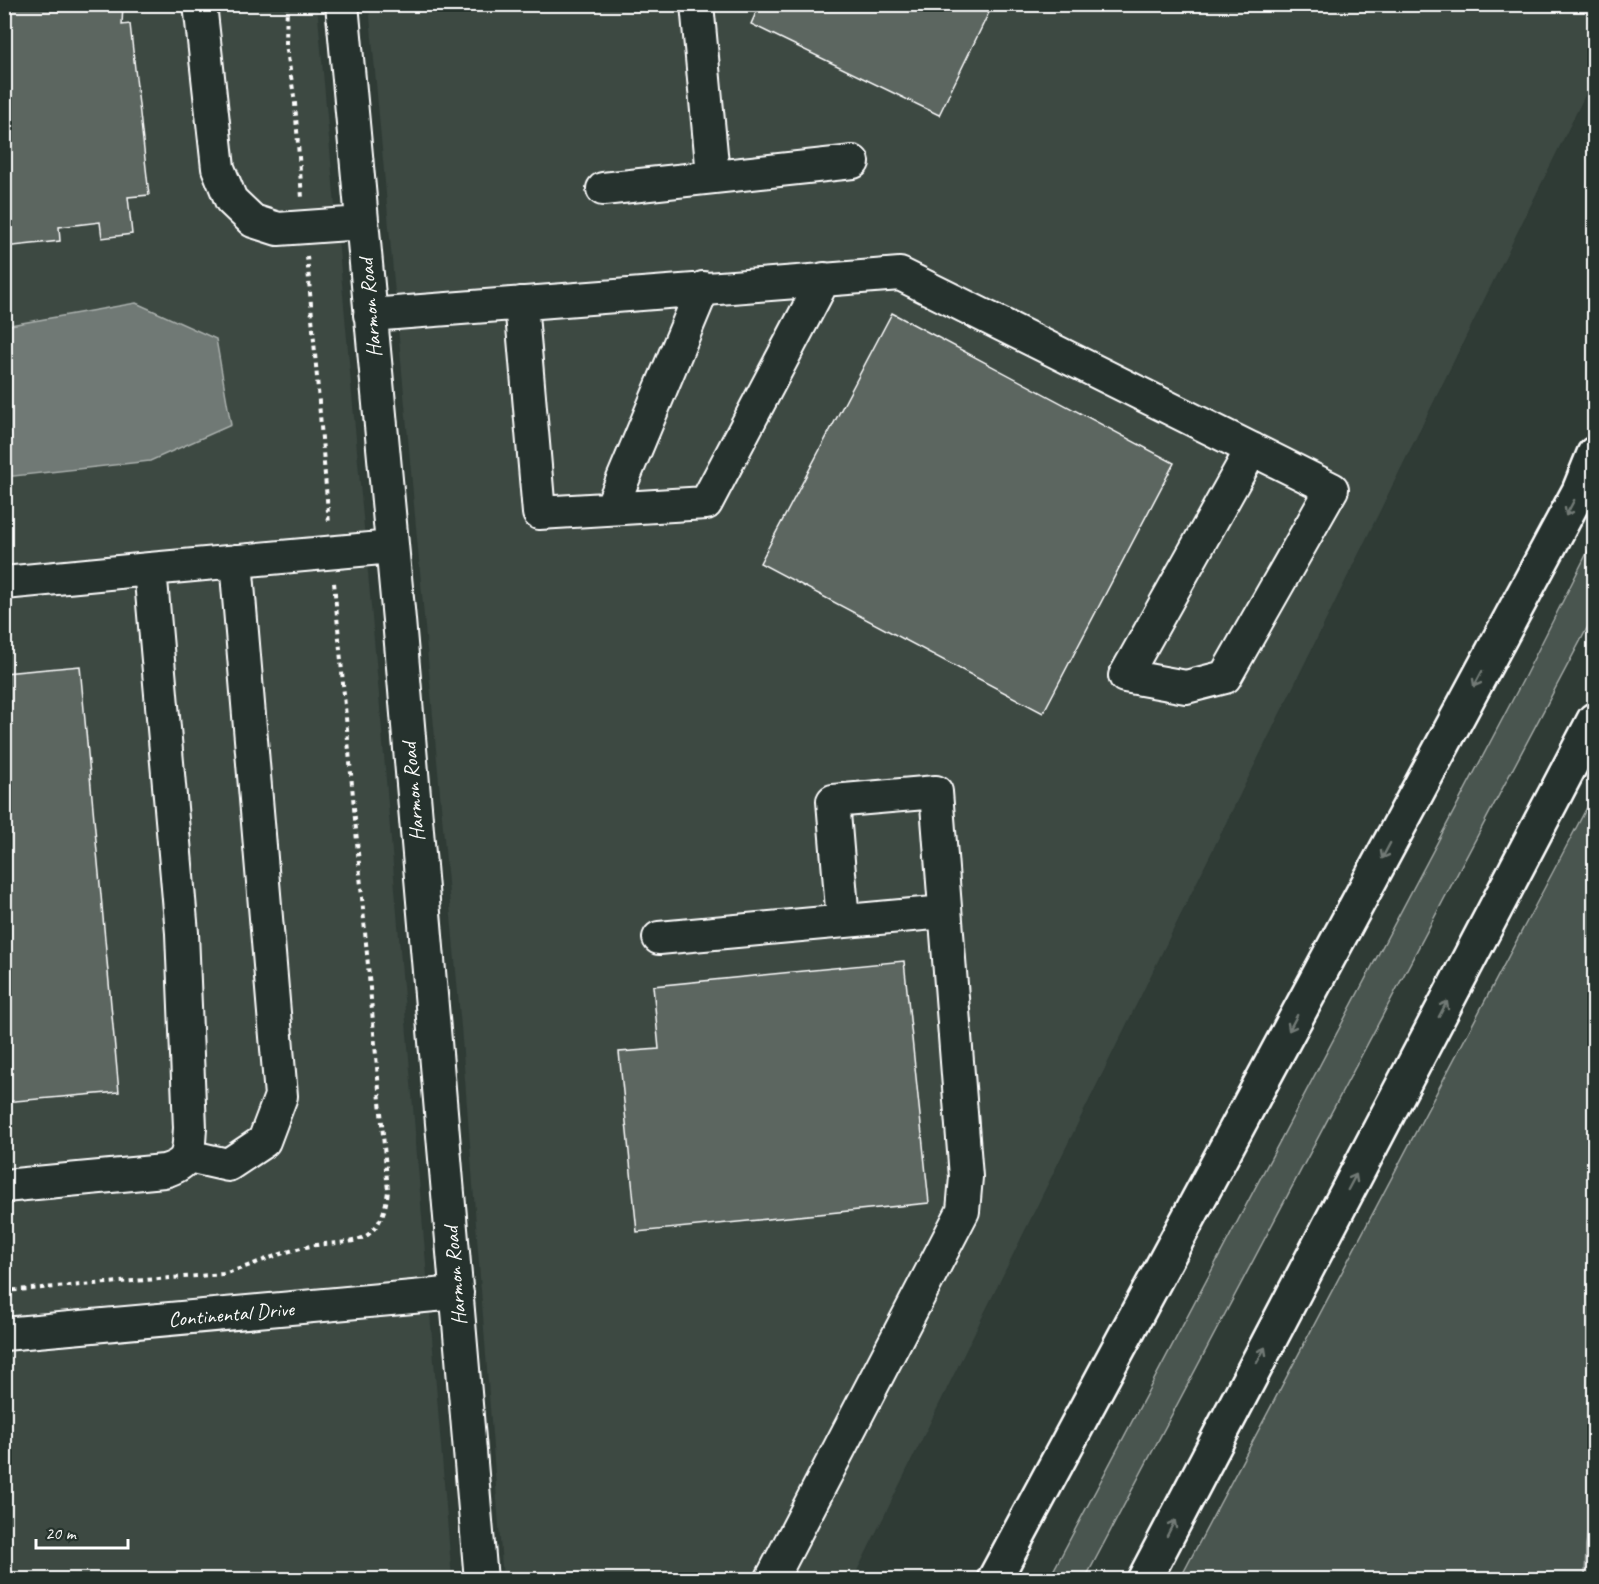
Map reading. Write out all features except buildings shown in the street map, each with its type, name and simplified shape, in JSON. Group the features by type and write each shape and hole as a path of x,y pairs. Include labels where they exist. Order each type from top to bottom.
{"highway":[{"path":"994,1580 1579,491 1594,454"},
{"path":"1144,1580 1594,720"}],"street":[{"path":"200,4 218,168 231,200 253,221 278,229 362,223"},
{"name":"Harmon Road","path":"342,4 392,547 481,1580"},
{"path":"697,4 713,175"},
{"path":"603,189 713,175 853,162"},
{"path":"370,315 900,274 1252,449 1332,489 1225,677 1186,687 1125,676 1252,449"},
{"path":"521,303 539,513 705,503 824,279"},
{"path":"611,508 703,288"},
{"path":"4,583 392,547"},
{"path":"188,1156 228,1165 264,1141 281,1096 236,561"},
{"path":"4,1186 164,1171 178,1167 188,1156 190,1128 182,933 150,569"},
{"path":"771,1580 963,1211 966,1177 936,792 833,801 843,921"},
{"path":"659,938 945,912"},
{"name":"Continental Drive","path":"4,1335 457,1293"}],"path":[{"path":"4,1291 223,1274 296,1249 358,1239 370,1233 386,1208 388,1191 295,103 286,44 286,4"}],"shaded area":[{"path":"5,5 317,5 379,695 452,1579 5,1580"},
{"path":"369,5 1594,5 1594,74 1587,91 853,1579 503,1579 461,1027"},
{"path":"136,303 216,339 231,425 150,461 5,477 5,326"},
{"path":"1594,539 1594,615 1085,1579 1049,1579 1524,678"},
{"path":"1594,794 1594,1473 1585,1579 1180,1579"}]}
